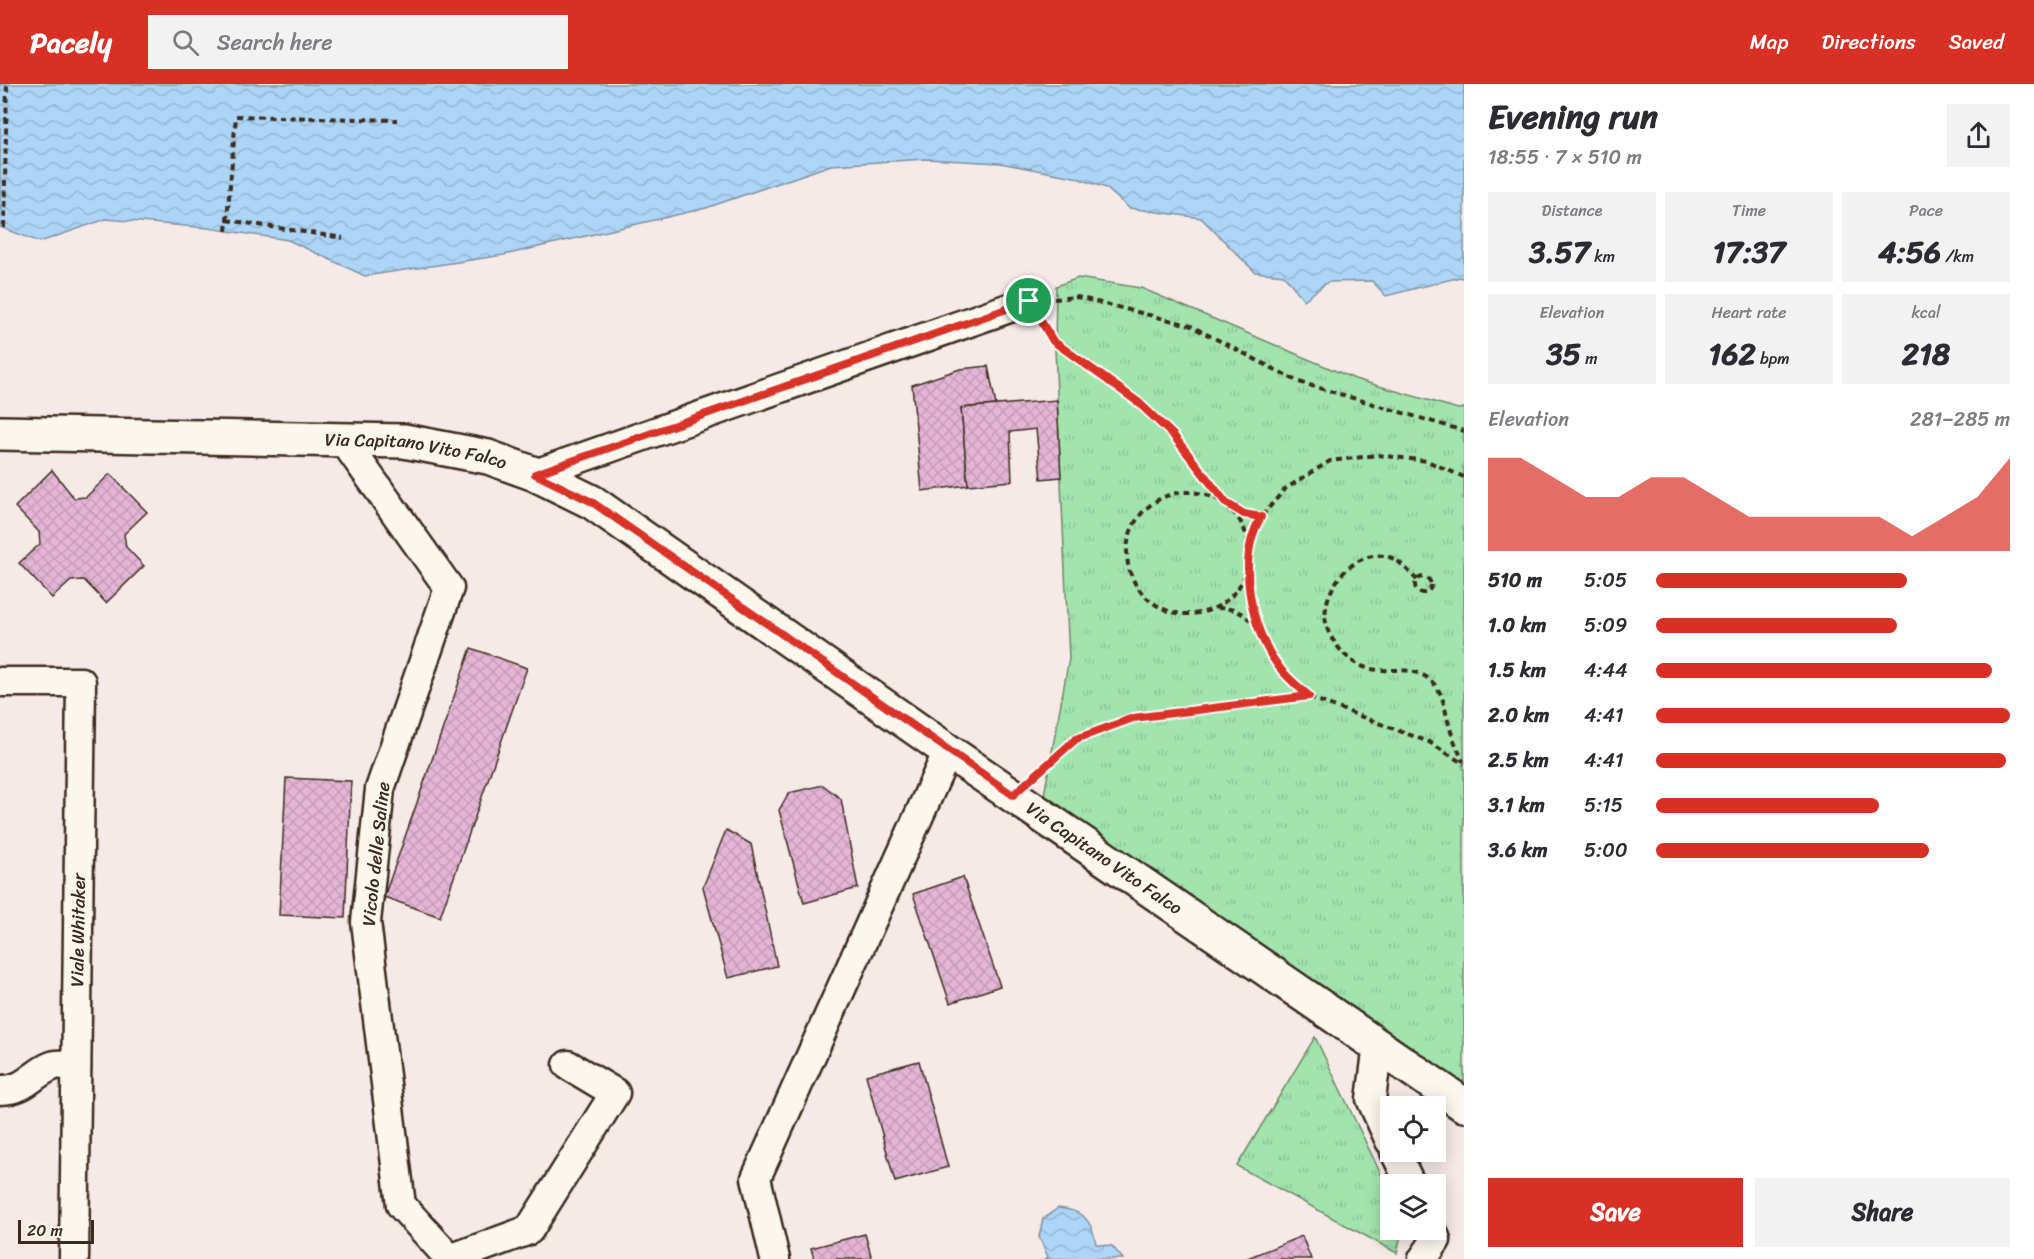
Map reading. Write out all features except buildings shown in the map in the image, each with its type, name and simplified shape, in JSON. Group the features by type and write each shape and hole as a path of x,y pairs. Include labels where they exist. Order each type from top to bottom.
{"street":[{"path":"535,474 1029,301"},
{"name":"Via Capitano Vito Falco","path":"0,433 404,441 488,457 535,474 592,502 948,751 1464,1105"},
{"name":"Vicolo delle Saline","path":"342,438 449,588 380,789 366,922 401,1205 450,1259"},
{"name":"Viale Whitaker","path":"0,682 81,682 74,1259"},
{"path":"775,1259 756,1178 948,751"},
{"path":"1378,1045 1371,1099 1380,1119"},
{"path":"0,1090 10,1090 35,1079 52,1065 76,1066"},
{"path":"450,1259 529,1230 615,1093 568,1065"},
{"path":"1423,1259 1436,1240"}],"path":[{"path":"4,228 7,84"},
{"path":"226,231 236,116 397,120"},
{"path":"226,220 343,238"},
{"path":"1216,608 1232,596 1244,579 1250,560 1248,540 1239,520 1173,435 1147,411 1053,341 1029,301 1077,297 1189,325 1299,382 1464,431"},
{"path":"1256,626 1249,595 1252,532 1261,517 1285,489 1330,461 1378,455 1426,461 1464,477"},
{"path":"1261,517 1244,514 1226,503 1207,496 1187,493 1168,496 1150,506 1137,520 1129,538 1128,558 1132,578 1143,594 1159,607 1178,613 1197,614 1216,608 1232,608 1245,614 1256,626 1279,668 1309,696 1429,742 1464,764"},
{"path":"1417,580 1390,557 1377,556 1359,560 1344,572 1332,587 1326,607 1326,623 1332,639 1356,665 1367,670 1411,672 1427,678 1438,688 1464,764"},
{"path":"1423,577 1431,581 1431,589 1428,593 1422,594 1416,589 1417,580 1423,577"},
{"path":"1013,795 1076,739 1133,718 1309,696"}],"green space":[{"path":"1078,278 1141,288 1355,379 1458,409 1464,408 1464,1086 1044,795 1069,659 1055,349 1056,286"},
{"path":"1315,1037 1381,1174 1380,1240 1400,1240 1397,1253 1237,1166"}],"water":[{"path":"0,84 1464,84 1464,279 1460,277 1386,296 1372,281 1328,282 1304,300 1284,275 1255,272 1201,218 1129,208 1106,188 1074,177 1000,163 926,159 831,165 706,208 504,255 365,276 288,240 208,228 106,219 40,242 0,227"},
{"path":"1058,1208 1080,1214 1089,1223 1096,1244 1112,1246 1123,1259 1045,1259 1048,1257 1039,1237 1043,1219"}],"route":[{"path":"1029,301 1053,341 1138,402 1173,435 1226,503 1244,514 1261,517 1252,532 1250,560 1249,595 1256,626 1279,668 1309,696 1133,718 1076,739 1013,795 592,502 535,474 608,447 1029,301"}]}
